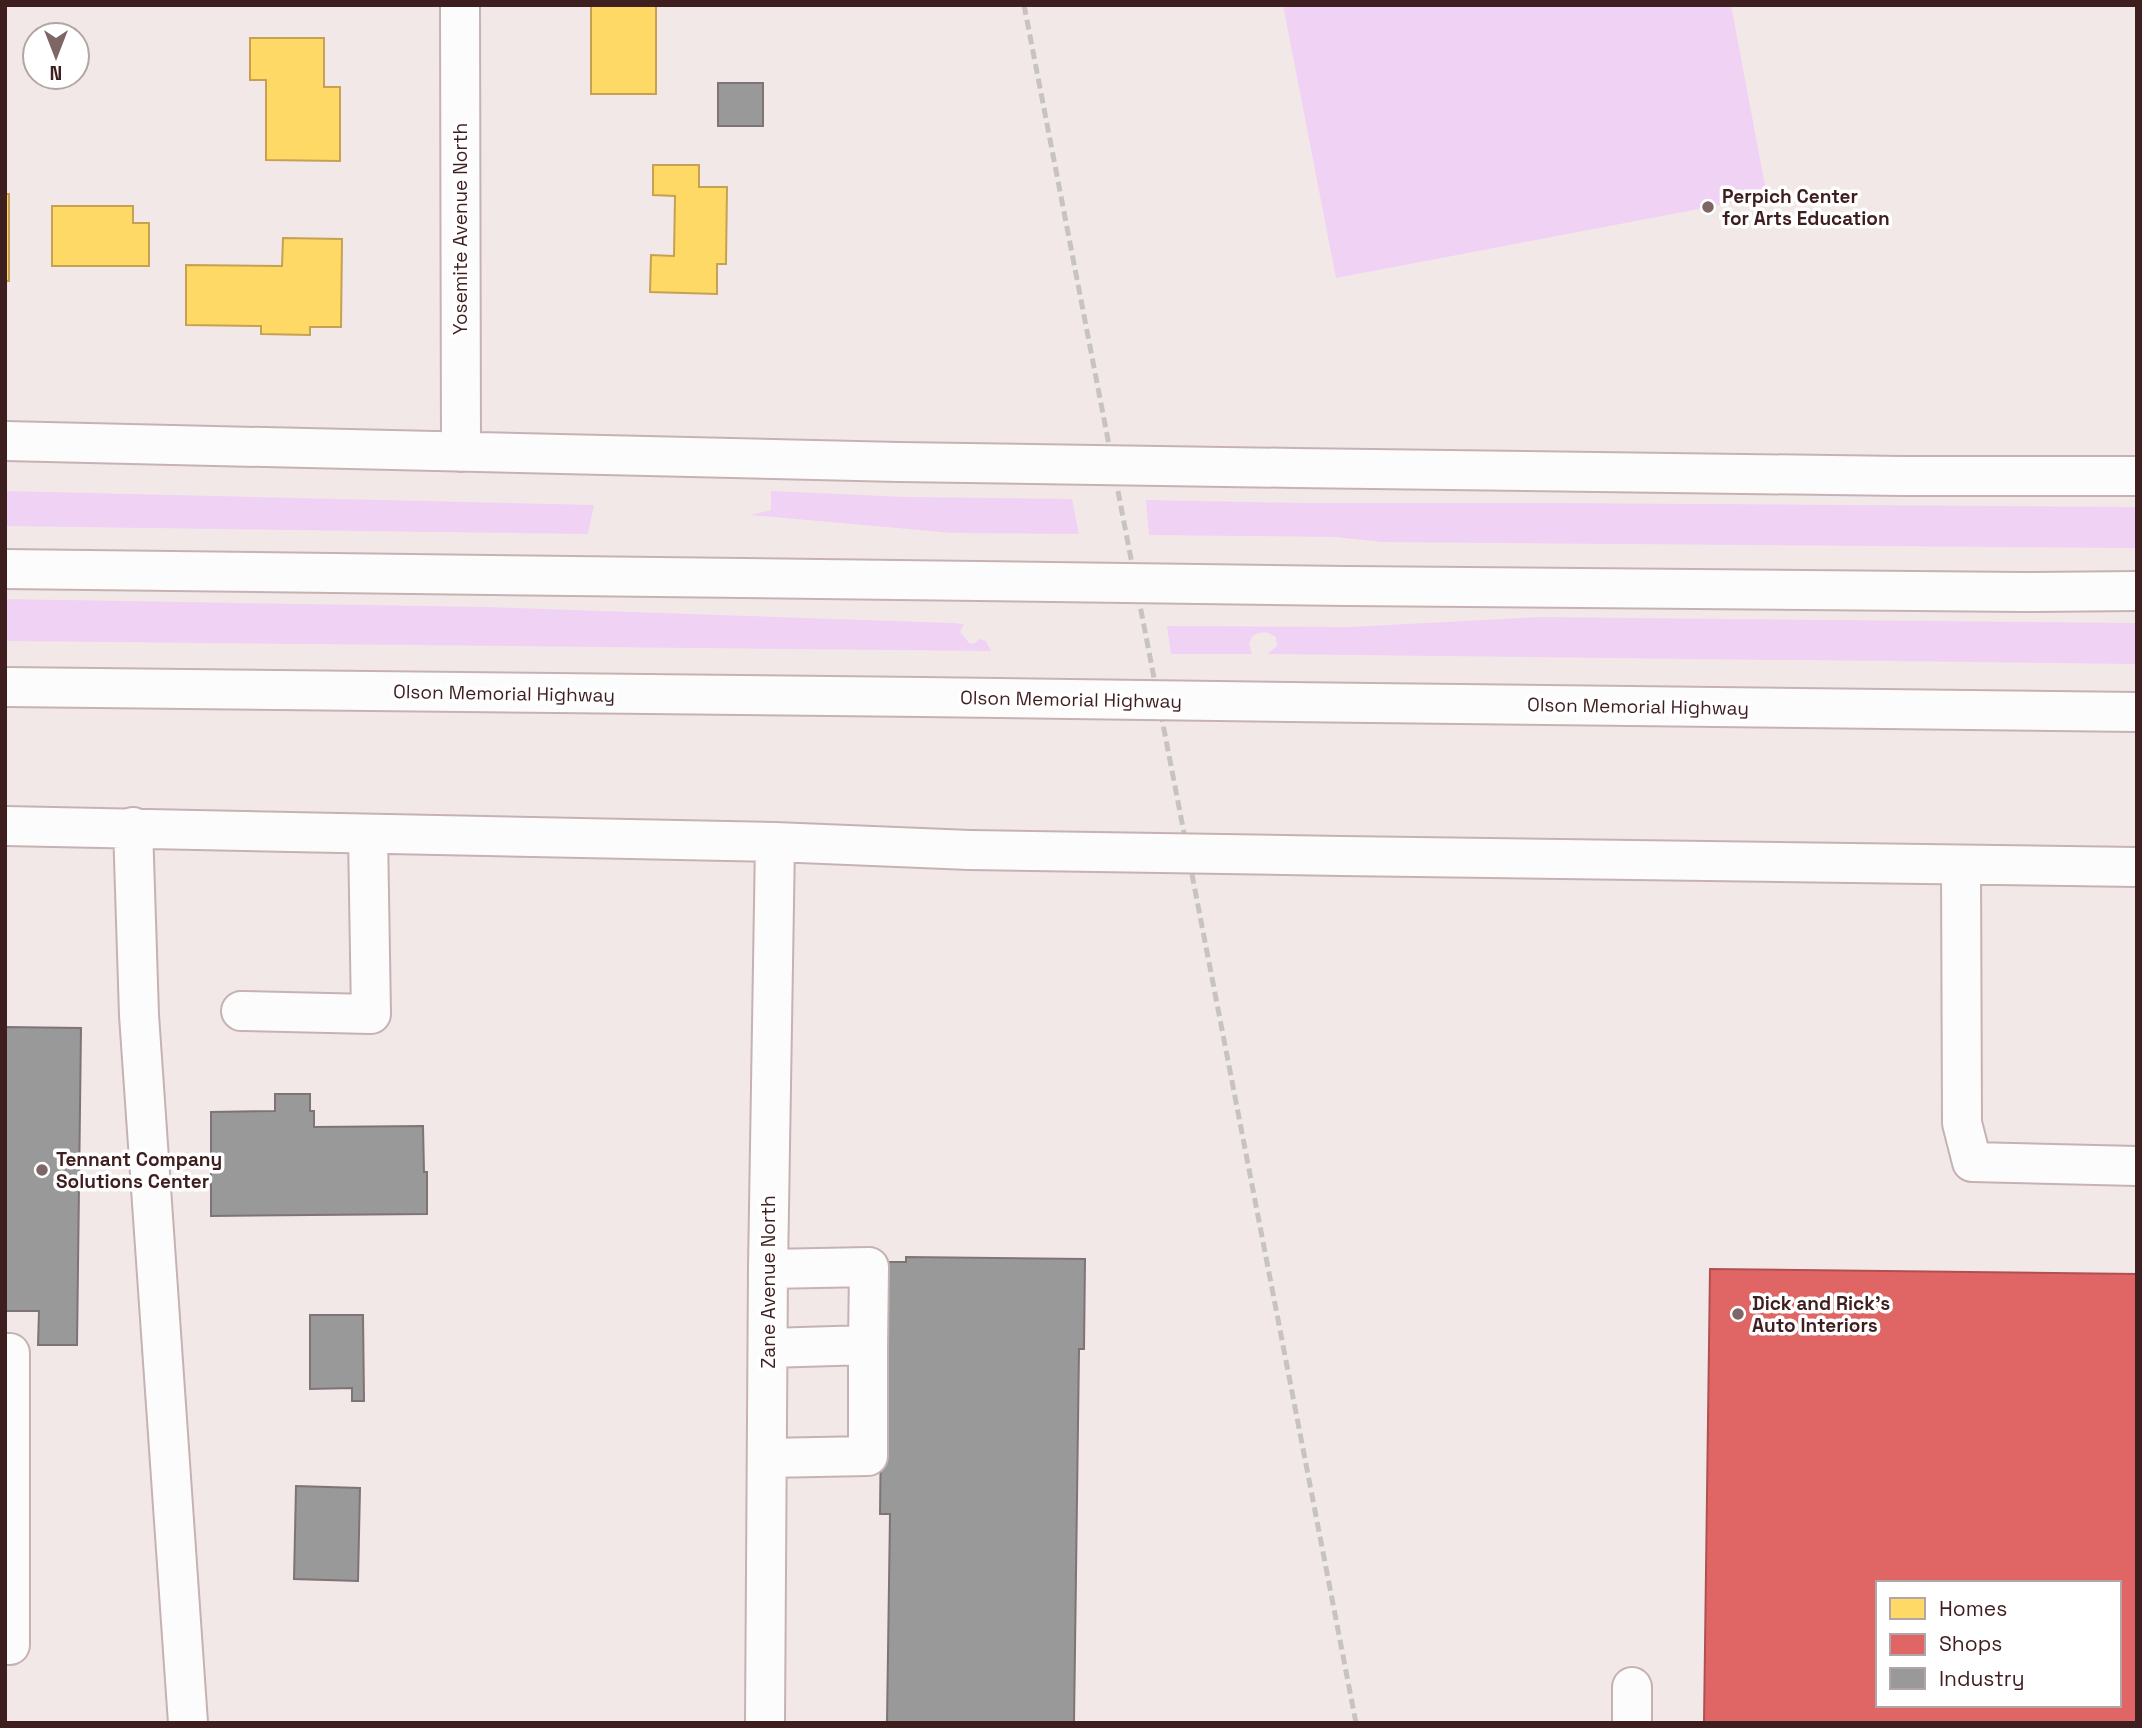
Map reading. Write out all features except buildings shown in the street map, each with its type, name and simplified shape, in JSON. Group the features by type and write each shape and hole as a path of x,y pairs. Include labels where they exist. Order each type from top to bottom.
{"main road":[{"name":"Yosemite Avenue North","path":"460,5 461,452"},
{"path":"5,441 899,462 1902,476 2137,476"},
{"path":"5,569 1347,586 2137,591"},
{"name":"Olson Memorial Highway","path":"5,687 2137,712"},
{"path":"5,826 775,842 970,850 2137,867"},
{"path":"133,827 139,1015 188,1723"},
{"path":"241,1012 371,1014 368,834"},
{"name":"Zane Avenue North","path":"765,1723 768,1269 775,842"},
{"path":"1961,865 1962,1123 1972,1162 2137,1166"},
{"path":"767,1458 868,1456 869,1267 768,1269"},
{"path":"768,1348 868,1345"},
{"path":"5,1353 10,1353 10,1645 5,1645"}],"shaded area":[{"path":"1283,5 1731,5 1767,196 1336,278"},
{"path":"5,491 594,505 588,534 5,526"},
{"path":"771,491 906,497 1072,499 1079,534 953,533 750,515 771,510"},
{"path":"1146,500 2137,507 2137,548 1382,542 1335,537 1149,535"},
{"path":"5,599 487,607 952,623 964,624 960,632 969,643 974,644 979,639 986,641 991,651 5,641"},
{"path":"1540,617 2137,623 2137,664 1267,654 1277,646 1276,637 1264,632 1252,636 1249,644 1252,654 1171,654 1167,626 1350,627"}],"railway":[{"path":"1024,5 1356,1723"}],"place":[{"name":"Perpich Center for Arts Education","path":"1708,207"},
{"name":"Tennant Company Solutions Center","path":"42,1170"},
{"name":"Dick and Rick's Auto Interiors","path":"1738,1314"}]}
